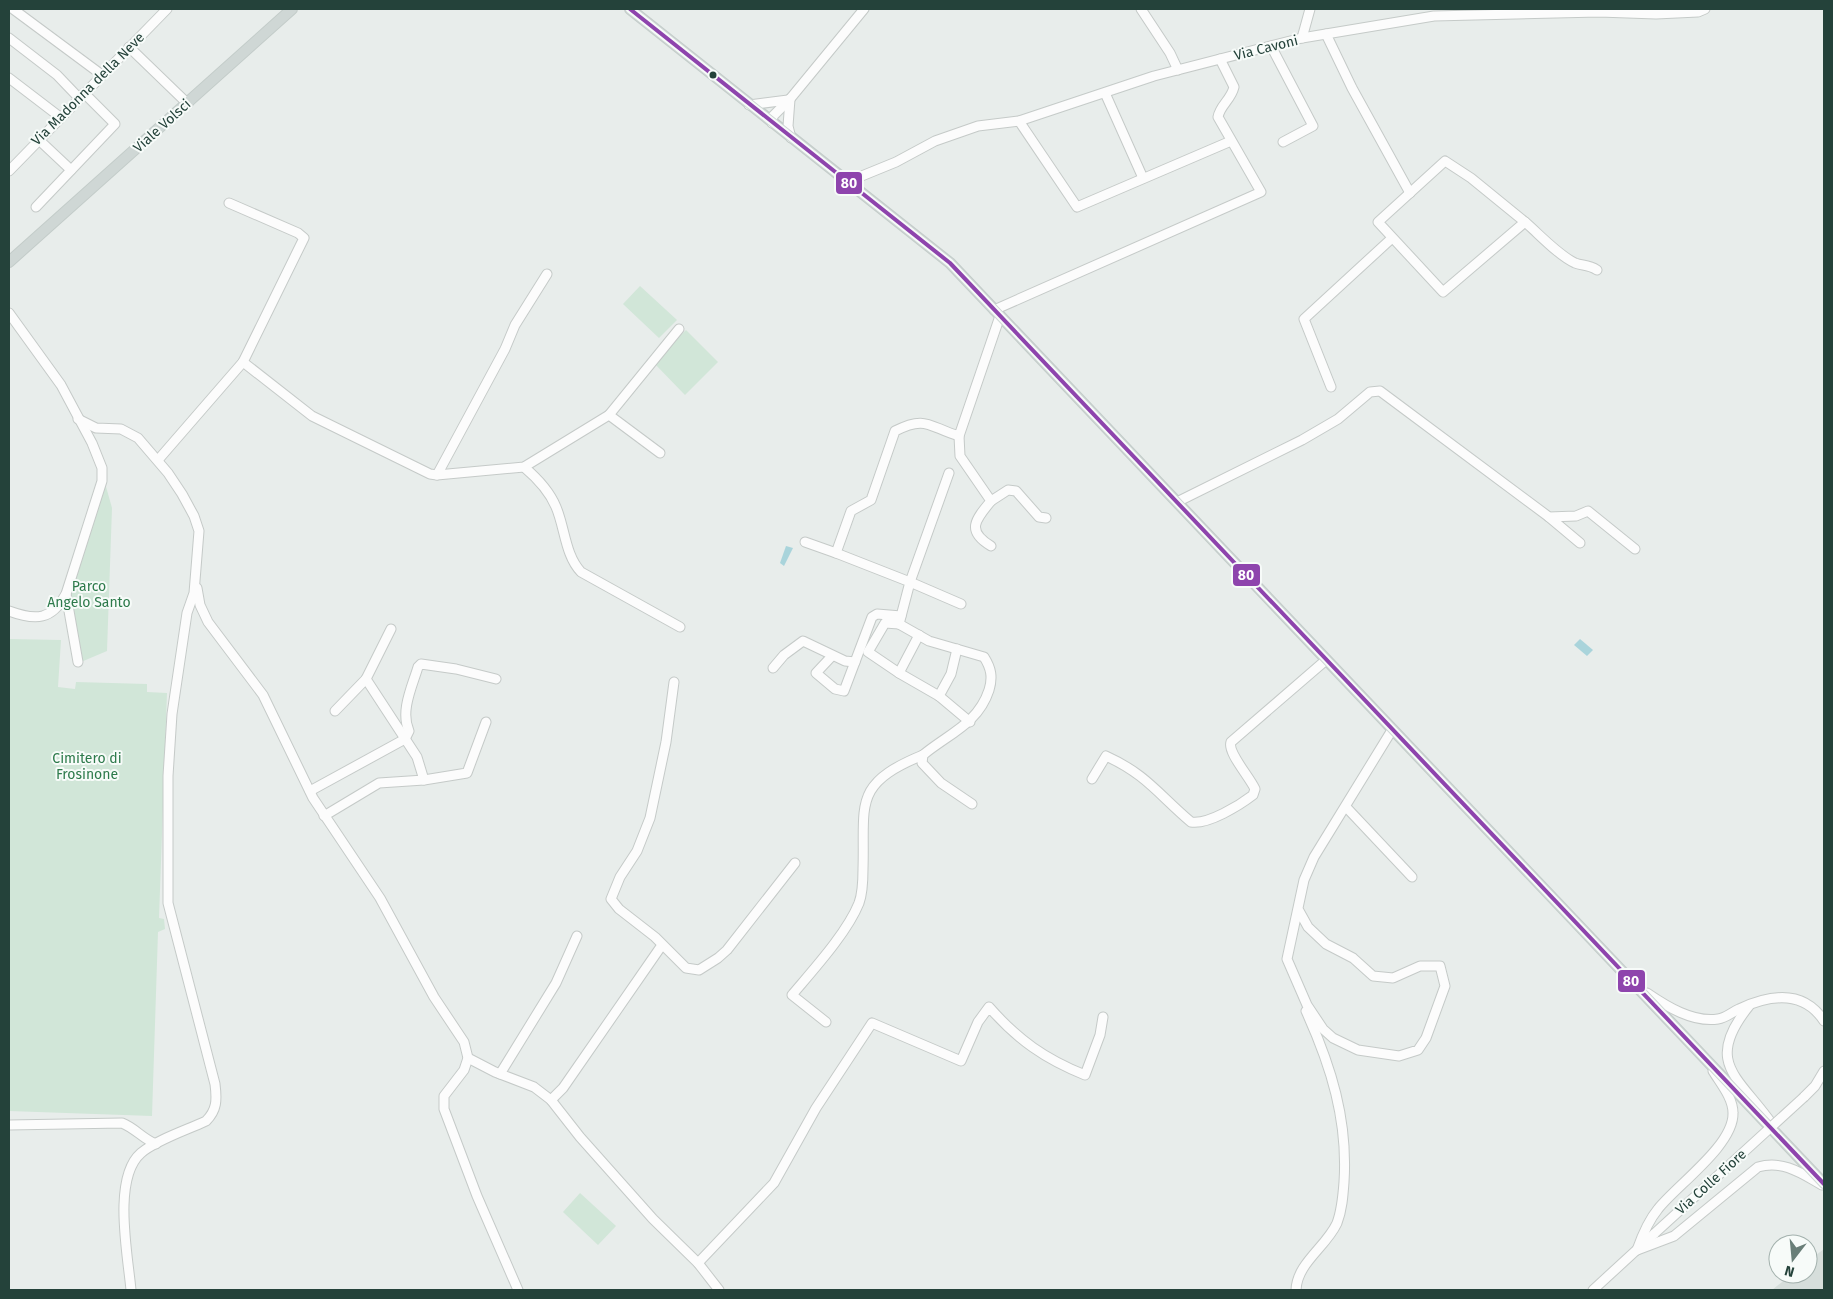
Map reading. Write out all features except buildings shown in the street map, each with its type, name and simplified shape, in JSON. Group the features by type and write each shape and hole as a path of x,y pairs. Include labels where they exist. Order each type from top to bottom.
{"main road":[{"name":"Viale Volsci","path":"30,241 188,104 292,9"},
{"path":"630,9 950,263 1824,1185"},
{"path":"9,253 30,241"},
{"path":"9,262 30,241"}],"street":[{"path":"13,9 102,75"},
{"name":"Via Madonna della Neve","path":"9,171 38,139 167,9"},
{"path":"772,123 778,120 790,99 864,9"},
{"path":"1141,9 1170,53 1178,70"},
{"path":"1302,38 1310,9"},
{"name":"Via Cavoni","path":"847,182 896,162 934,141 978,126 1019,121 1178,70 1302,38 1452,12 1567,11 1656,14 1698,12 1705,9"},
{"path":"1326,34 1352,88 1410,193"},
{"path":"9,38 57,75 115,124 36,207"},
{"path":"1271,46 1313,126 1283,142"},
{"path":"129,47 188,104"},
{"path":"991,501 960,456 960,436 997,313 1261,192 1218,117 1219,110 1232,97 1234,87 1220,59"},
{"path":"9,78 60,117"},
{"path":"1104,93 1143,178"},
{"path":"749,105 762,105 790,99"},
{"path":"790,99 788,126 792,139"},
{"path":"1019,121 1077,207 1231,141"},
{"path":"38,139 71,170"},
{"path":"1525,222 1443,292 1391,239 1378,222 1445,161 1470,178 1525,222 1568,259 1577,264 1589,265 1597,270"},
{"path":"158,460 243,362 304,238 298,233 230,203"},
{"path":"1331,387 1304,319 1391,239"},
{"path":"438,475 505,349 515,325 547,274"},
{"path":"9,313 60,385 92,443 102,468 102,480 66,594 51,614 41,616 9,611"},
{"path":"243,362 312,416 430,474 438,475 524,467 609,415 679,329"},
{"path":"1177,502 1302,440 1338,419 1370,392 1380,391 1549,517 1580,543"},
{"path":"609,415 660,453"},
{"path":"78,419 90,426 114,428 131,433 168,473 194,516 198,531 196,576 178,669 172,714 168,776 168,903 215,1084 217,1101 214,1113 206,1121 141,1152 132,1163 126,1181 124,1200 131,1290"},
{"path":"836,553 851,510 871,500 895,431 909,424 923,422 960,436"},
{"path":"524,467 540,482 556,507 573,562 581,572 680,628"},
{"path":"900,620 910,582 949,473"},
{"path":"991,546 978,537 975,532 979,517 991,501 1008,490 1016,491 1040,517 1046,518"},
{"path":"1549,517 1576,516 1588,511 1635,549"},
{"path":"805,542 910,582 961,604"},
{"path":"196,576 200,605 208,622 263,695 324,816 380,898 434,997 464,1042 468,1058 464,1070 444,1096 444,1109 477,1196 518,1290"},
{"path":"66,594 78,662"},
{"path":"826,1022 792,995 825,954 859,902 862,887 863,809 867,796 874,784 923,755 970,722 986,700 992,681 990,667 984,657 929,641 900,620 876,614 872,616 844,691 835,689 816,673 832,656"},
{"path":"900,620 885,623 880,627 868,652 899,673 939,696 970,722"},
{"path":"335,711 366,679 391,629"},
{"path":"899,673 919,635"},
{"path":"773,668 784,655 803,641 832,656 845,661 855,662"},
{"path":"939,696 950,674 958,649"},
{"path":"1092,779 1106,756 1126,765 1146,778 1191,822 1197,824 1218,816 1253,795 1255,789 1245,770 1230,753 1229,747 1231,742 1326,660"},
{"path":"310,791 405,739 409,731 404,721 408,702 418,667 421,664 456,669 496,679"},
{"path":"366,679 417,757 424,780"},
{"path":"674,682 666,742 650,818 637,850 620,877 612,899 619,909 655,937 686,968 692,971 705,967 727,950 795,863"},
{"path":"324,816 379,783 424,780 466,773 486,722"},
{"path":"1298,909 1308,928 1326,944 1353,958 1373,976 1392,978 1420,966 1440,966 1445,986 1433,1021 1418,1050 1399,1056 1358,1050 1333,1038 1323,1029 1304,998 1287,959 1304,880 1314,857 1392,730"},
{"path":"923,755 922,763 941,783 972,804"},
{"path":"1346,806 1412,877"},
{"path":"500,1074 556,983 577,936"},
{"path":"551,1100 563,1088 662,945"},
{"path":"1636,986 1678,1011 1703,1018 1718,1019 1750,1004 1773,997 1794,998 1812,1007 1824,1021"},
{"path":"1296,1290 1296,1282 1301,1270 1319,1250 1337,1222 1342,1206 1345,1152 1342,1114 1316,1033 1304,1007 1304,998"},
{"path":"1750,1004 1730,1033 1727,1041 1726,1056 1732,1072 1783,1140"},
{"path":"698,1263 774,1182 816,1108 872,1023 961,1061 978,1022 989,1007 1028,1046 1085,1075 1100,1035 1103,1017"},
{"path":"468,1058 500,1074 534,1087 551,1100 580,1137 653,1219 698,1263 719,1290"},
{"path":"1637,1250 1644,1232 1657,1210 1714,1151 1731,1127 1732,1107 1706,1060"},
{"name":"Via Colle Fiore","path":"1594,1290 1816,1086 1824,1071"},
{"path":"9,1125 122,1123 132,1127 140,1135 156,1144"},
{"path":"136,1158 140,1135"},
{"path":"1637,1250 1674,1236 1758,1167 1776,1164 1787,1166 1824,1185"}],"shaded area":[{"path":"1824,1249 1824,1290 1772,1290 1780,1284 1818,1284 1818,1254"}],"green space":[{"path":"640,286 677,320 659,338 623,304"},
{"path":"686,330 718,362 685,395 653,362"},
{"name":"Parco Angelo Santo","path":"105,483 112,508 107,651 81,662 69,593"},
{"name":"Cimitero di Frosinone","path":"9,639 61,640 58,687 75,689 76,682 147,684 147,692 167,693 159,918 164,919 165,929 158,932 152,1116 9,1111"},
{"path":"580,1193 616,1226 598,1245 563,1212"}],"water":[{"path":"786,546 793,548 784,566 780,563"},
{"path":"1580,639 1593,650 1587,656 1574,645"}],"transit line":[{"name":"80","path":"630,9 950,263 1824,1184"}]}
